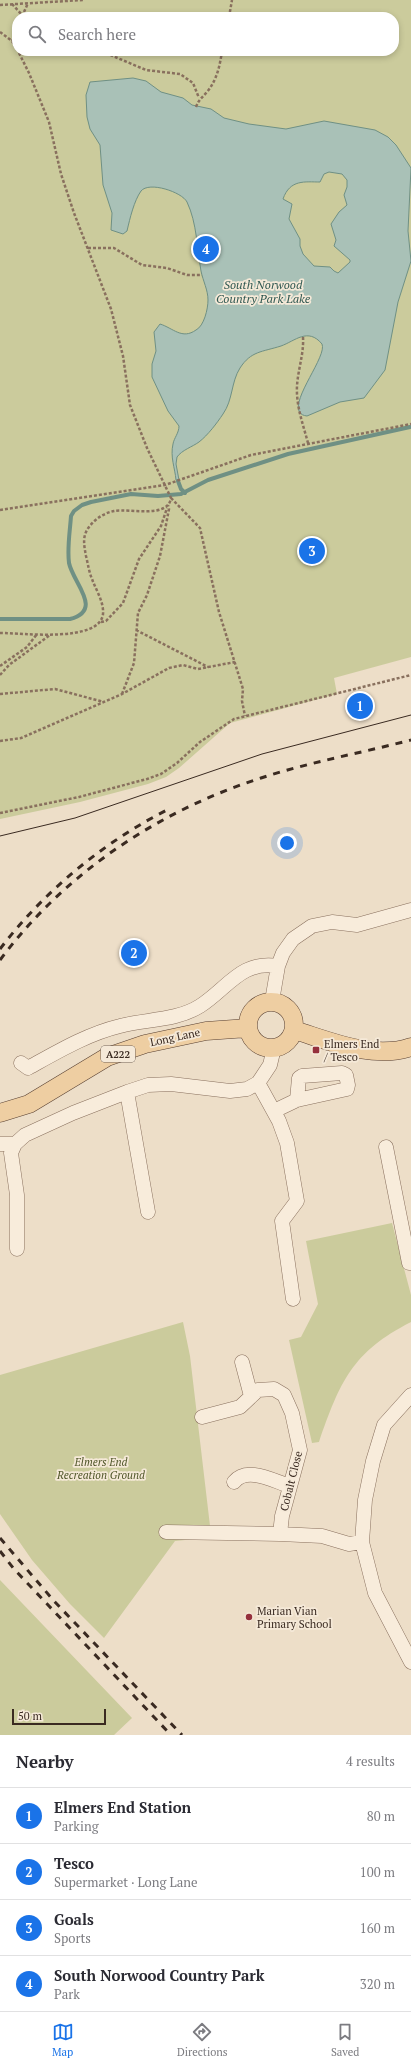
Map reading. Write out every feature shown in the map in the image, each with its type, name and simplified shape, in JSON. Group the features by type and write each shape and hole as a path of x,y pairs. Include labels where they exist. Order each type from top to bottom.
{"main road":[{"path":"272,1001 280,1003 289,1010 293,1017 294,1030 287,1042 274,1048 266,1048 255,1043 248,1028 248,1020 253,1010 259,1005 272,1001"},
{"name":"Long Lane","path":"0,1113 29,1104 107,1057 145,1044 206,1031 248,1028"},
{"path":"294,1030 352,1047 374,1051 399,1051 411,1047"}],"street":[{"path":"272,1001 278,966 283,953 293,939 312,926 332,922 357,925 411,910"},
{"path":"21,1064 28,1068 77,1041 119,1026 174,1016 198,1007 247,969 264,964 278,966"},
{"path":"17,1249 17,1195 11,1153 15,1144 25,1135 127,1092 148,1085 171,1084 230,1090 247,1089 258,1083 270,1065 274,1048"},
{"path":"258,1083 274,1111 287,1143 297,1201 282,1222 293,1299"},
{"path":"127,1092 148,1212"},
{"path":"274,1111 297,1100"},
{"path":"0,1144 15,1144"},
{"path":"386,1147 411,1263"},
{"path":"242,1362 251,1396"},
{"name":"Cobalt Close","path":"202,1417 240,1407 258,1390 274,1389 284,1395 292,1413 300,1450 290,1486 280,1534"},
{"path":"411,1396 384,1425 373,1462 365,1500 362,1542 375,1593 411,1662"},
{"path":"234,1482 239,1475 249,1473 290,1486"},
{"path":"166,1532 322,1536 349,1544 362,1542"}],"path":[{"path":"0,5 83,0"},
{"path":"230,12 232,0"},
{"path":"24,12 28,3"},
{"path":"12,4 19,12"},
{"path":"0,32 12,41"},
{"path":"20,56 30,73 49,122 61,174 111,309 123,356 130,405 171,498 200,528 219,612 243,689 242,701 245,716"},
{"path":"113,56 146,70 180,74 193,83 199,98"},
{"path":"196,107 199,98 206,93 213,83 221,56"},
{"path":"88,248 114,248 142,265 167,268 187,275 202,275"},
{"path":"303,337 304,352 297,385 298,407 308,443"},
{"path":"0,510 165,485 251,455 411,424"},
{"path":"0,633 50,634 84,632 95,628 101,622 106,621 123,602 138,558 160,526 171,498"},
{"path":"101,622 103,606 92,578 84,544 84,535 89,527 103,514 114,511 152,511 164,509 168,505"},
{"path":"122,694 134,663 138,613 147,596 160,556 168,515 168,505"},
{"path":"136,630 208,668"},
{"path":"0,666 27,647 37,634"},
{"path":"0,675 9,665 50,634"},
{"path":"0,741 21,738 122,694 169,668 183,665 198,669 235,662"},
{"path":"0,813 79,797 161,774 177,763 217,728 234,719 411,675"},
{"path":"0,694 55,689 104,702"}],"green space":[{"path":"0,0 411,0 411,657 334,678 337,694 230,723 179,768 166,777 148,784 80,802 0,819"},
{"path":"392,1223 411,1295 411,1322 391,1333 362,1357 342,1386 334,1402 319,1442 312,1443 289,1340 301,1337 318,1304 306,1241"},
{"name":"Elmers End Recreation Ground","path":"183,1322 190,1356 210,1526 205,1538 175,1541 104,1638 70,1604 32,1560 0,1514 0,1375"},
{"path":"0,1580 132,1718 114,1735 0,1735"}],"water":[{"name":"South Norwood Country Park Lake","path":"133,78 146,81 161,92 183,98 192,105 211,109 224,118 249,124 286,129 324,121 375,130 388,137 396,145 411,168 408,231 411,261 398,302 385,370 364,398 340,402 307,416 300,413 298,405 301,396 322,351 322,344 312,336 302,337 281,346 253,355 244,362 237,373 229,403 215,425 199,442 184,450 177,457 176,464 179,480 176,480 172,449 179,426 168,411 152,377 152,364 156,351 154,332 160,324 182,334 191,333 199,328 205,317 208,296 201,271 195,227 187,202 184,198 172,191 158,187 151,187 145,188 141,191 136,200 127,231 123,234 111,230 112,213 103,185 100,145 90,129 87,117 86,95 90,82","holes":["329,172 342,174 347,180 347,187 344,195 347,205 339,212 331,224 336,240 334,246 350,260 350,262 338,273 330,267 314,266 303,254 300,246 300,239 289,219 292,204 283,199 290,188 298,183 320,182 324,174"]}],"waterway":[{"path":"0,619 70,619 80,615 85,609 86,603 84,595 72,571 68,557 71,516 74,511 82,505 131,494 158,496 181,494 208,480 288,454 410,427"},
{"path":"178,481 181,489 185,493"}],"tram line":[{"path":"0,836 75,818 262,754 411,715"}],"railway":[{"path":"0,960 26,929 54,900 84,873 116,849 150,827 186,808 261,778 317,762 411,740"},
{"path":"0,949 17,928 56,887 100,851 123,835 171,808"},
{"path":"0,1538 54,1601 182,1735"},
{"path":"0,1551 14,1569 171,1735"}],"place":[{"name":"South Norwood Country Park","path":"206,249"},
{"name":"Goals","path":"312,551"},
{"name":"Elmers End Station","path":"360,706"},
{"name":"Tesco","path":"134,953"},
{"name":"Elmers End / Tesco","path":"316,1050"},
{"name":"Marian Vian Primary School","path":"249,1617"}]}
